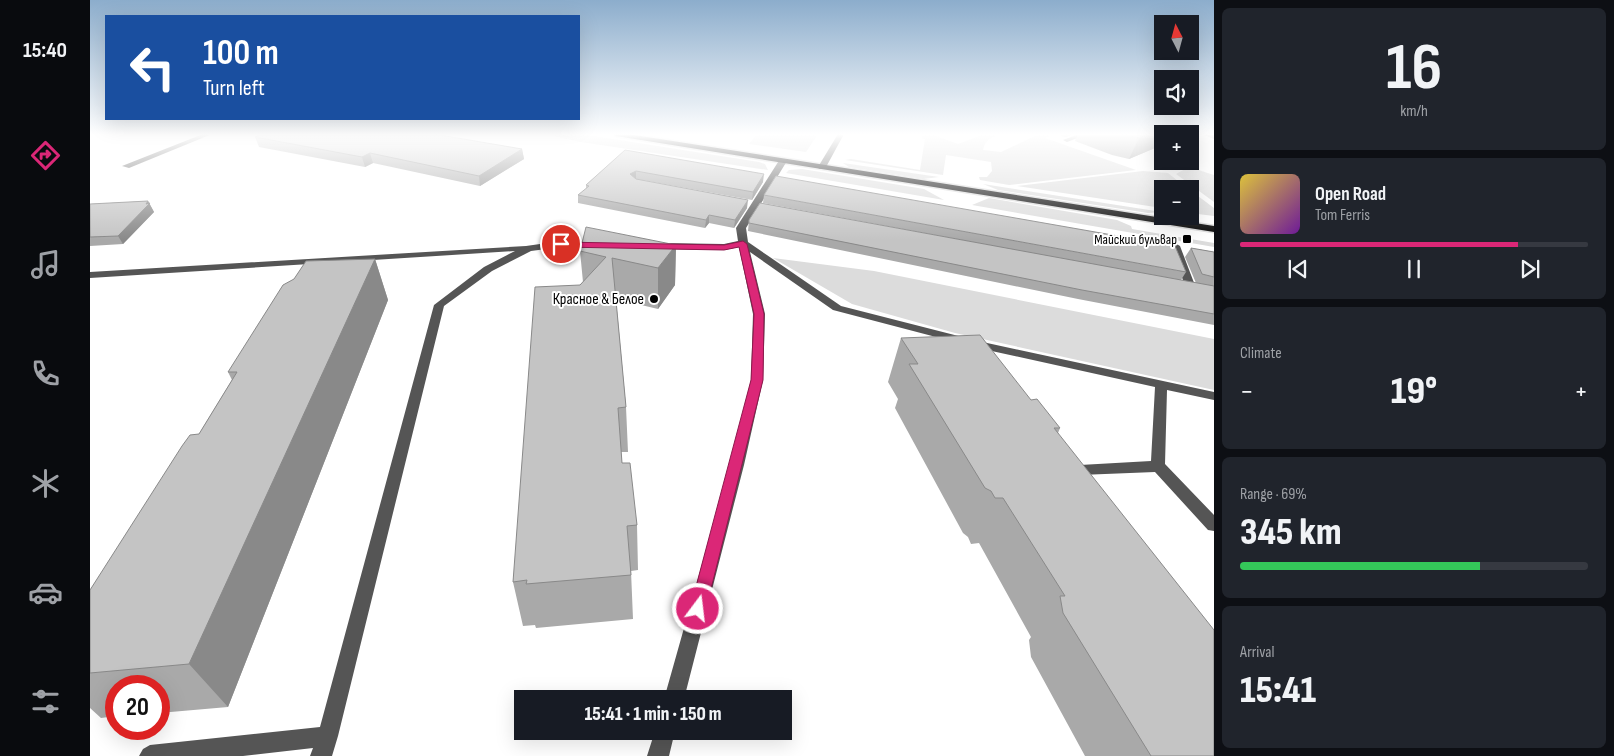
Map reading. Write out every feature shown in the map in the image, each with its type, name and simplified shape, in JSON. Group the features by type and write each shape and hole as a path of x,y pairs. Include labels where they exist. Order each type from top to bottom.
{"main road":[{"path":"836,169 1214,229"}],"street":[{"path":"676,690 737,465 757,380 759,314 741,228 778,169"},
{"path":"90,275 529,248 561,244 609,245"},
{"path":"647,246 724,247 743,244 837,308 978,344 1214,396"},
{"path":"1175,246 1190,288"},
{"path":"320,756 328,736 439,305 488,269 529,248"},
{"path":"978,344 990,359"},
{"path":"1161,384 1158,466 1214,525"},
{"path":"1068,455 1092,485"},
{"path":"1080,470 1158,466"},
{"path":"150,756 328,736"},
{"path":"658,756 662,740"}],"shaded area":[{"path":"804,169 924,189 944,200 786,173 789,170"},
{"path":"863,169 886,169 939,177 923,179"},
{"path":"906,169 944,169 943,175"},
{"path":"992,169 1136,170 1009,185 980,180 979,177 987,177"},
{"path":"1183,170 1198,170 1214,175 1214,202 1199,191 1199,180 1184,180 1176,174"},
{"path":"1143,171 1168,173 1177,180 1154,180 1154,207 1017,186"},
{"path":"983,184 1154,211 1154,213 1148,213 998,190"},
{"path":"1199,197 1214,208 1214,216 1199,214"},
{"path":"989,198 1117,220 1131,226 1132,229 1214,243 1214,247 972,205"},
{"path":"773,258 874,271 1214,339 1214,390 955,333 852,304"}],"building":[{"path":"447,169 490,169 479,176"},
{"path":"604,169 737,169 764,174 753,192 636,171 630,174 636,179 748,200 735,220 709,215 706,220 578,195 589,186 586,185"},
{"path":"776,176 1175,246 1186,272 764,195"},
{"path":"148,201 146,204 150,203 118,236 90,237 90,204"},
{"path":"760,203 1214,286 1214,314 1082,290 749,223"},
{"path":"586,227 676,245 658,268 612,258 626,407 618,408 622,463 630,463 637,525 627,526 631,575 526,584 527,580 513,582 535,287 580,285 606,257 580,251"},
{"path":"1191,248 1214,252 1214,277 1202,274"},
{"path":"375,259 189,664 90,673 90,590 182,446 190,435 199,434 237,372 228,372 283,285 294,279 306,261"},
{"path":"980,335 1031,400 1037,399 1060,428 1054,428 1214,630 1214,756 1151,756 1063,613 1060,596 1065,596 1003,498 995,498 991,491 985,488 909,364 918,364 901,338"}],"place":[{"name":"Майский бульвар","path":"1187,239"},
{"name":"Красное & Белое","path":"654,299"}],"route":[{"path":"561,244 724,247 743,244 759,314 757,380 737,465 698,609"}]}
